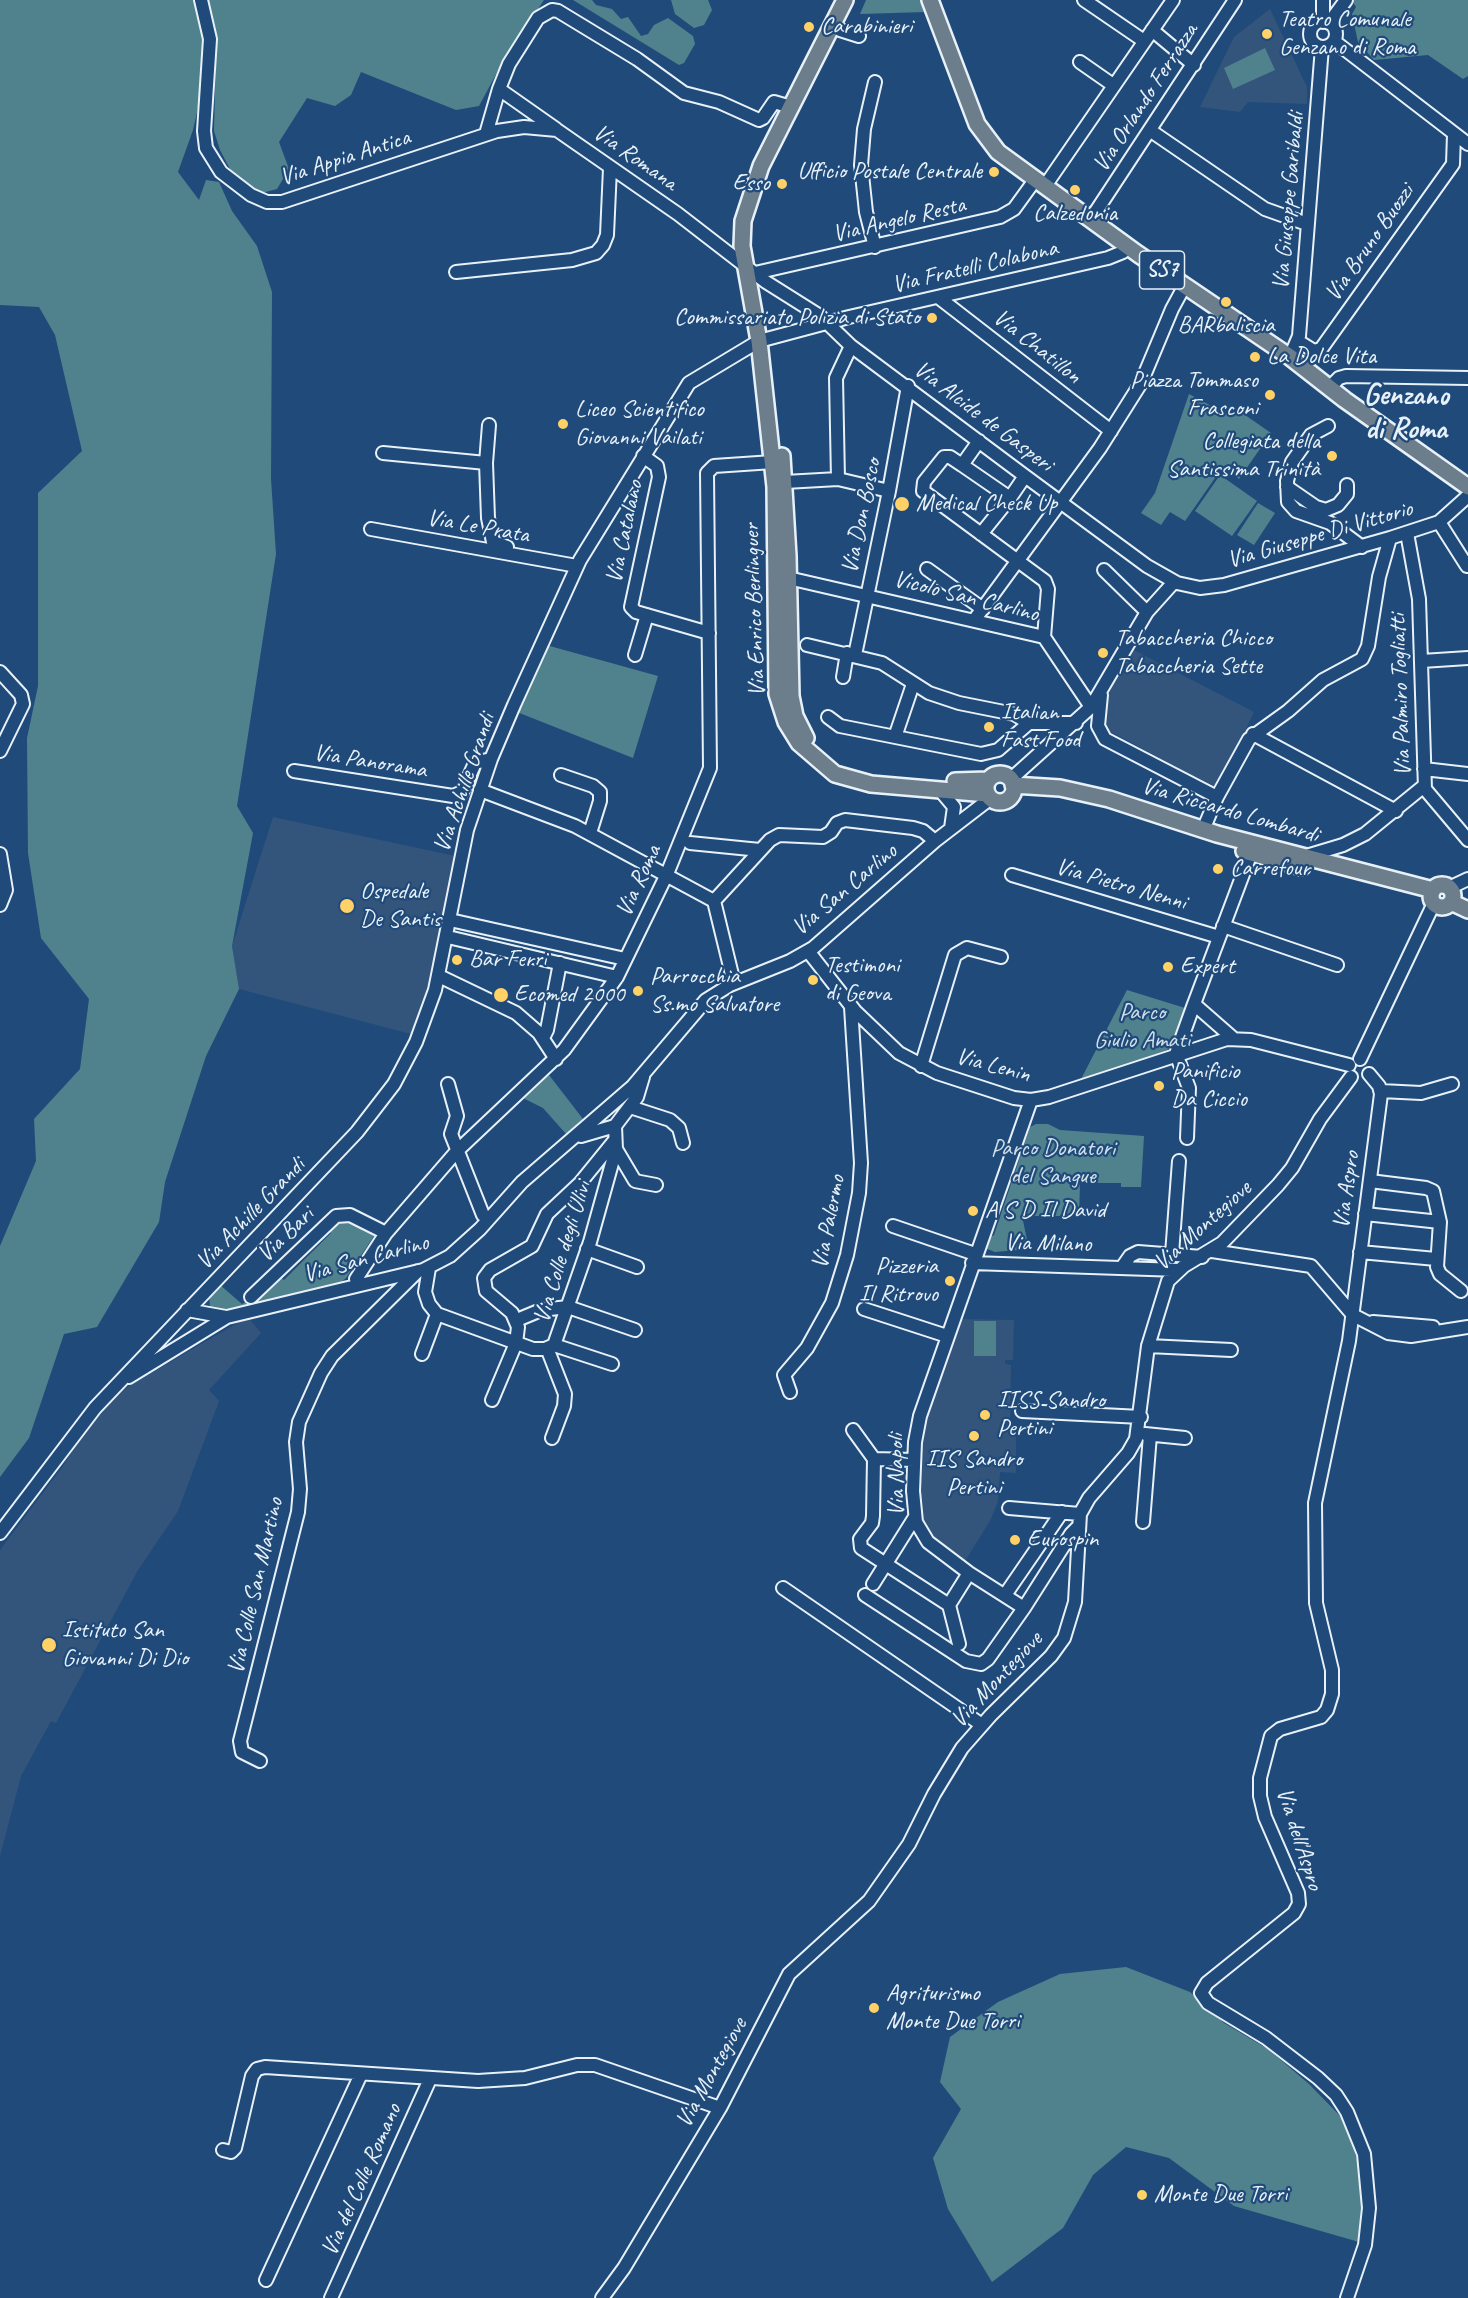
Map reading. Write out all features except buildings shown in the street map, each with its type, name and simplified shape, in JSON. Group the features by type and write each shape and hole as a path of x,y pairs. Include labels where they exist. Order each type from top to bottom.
{"main road":[{"path":"764,340 742,233 747,201 761,166 845,0"},
{"path":"750,269 750,235 756,201 855,0"},
{"name":"SS7","path":"930,0 980,130 998,152 1128,246 1290,357 1329,388 1468,487"},
{"name":"Via Enrico Berlinguer","path":"764,340 773,462 775,674 777,698 786,722 805,750 840,776 871,784 989,791"},
{"name":"Via Enrico Berlinguer","path":"764,340 785,482 794,579 791,701 799,726 815,750 838,765 865,774 954,781 989,791"},
{"path":"999,774 1012,786 1002,801 989,791 999,774"},
{"name":"Via Riccardo Lombardi","path":"1012,786 1054,787 1097,796 1203,830 1304,857 1433,897"},
{"name":"Via Riccardo Lombardi","path":"1012,786 1096,805 1251,853 1433,897"},
{"path":"1433,897 1442,885 1468,910"},
{"path":"1451,895 1468,902"}],"street":[{"name":"Via Appia Antica","path":"201,0 210,39 204,131 206,148 221,172 251,195 271,202 290,200 486,134"},
{"path":"1084,0 1102,5 1194,65"},
{"name":"Via Angelo Resta","path":"750,269 875,247 1006,215 1040,183 1173,0"},
{"name":"Via Orlando Ferrazza","path":"1091,219 1235,0"},
{"path":"1323,0 1326,23 1335,32 1334,40"},
{"path":"1334,40 1322,47 1313,43 1310,35 1313,26 1326,23 1346,0"},
{"path":"486,134 499,89 510,62 538,18 554,10 637,58 684,93 719,102 759,120 774,102 791,107"},
{"path":"840,30 859,36"},
{"path":"1334,40 1468,144"},
{"name":"Via Giuseppe Garibaldi","path":"1290,357 1298,341 1322,47"},
{"path":"1080,62 1113,85"},
{"path":"875,82 864,129 861,165 866,212 875,247"},
{"path":"499,89 557,130"},
{"name":"Via Romana","path":"486,134 521,128 557,130 828,323"},
{"path":"1151,131 1266,209 1284,218 1307,224"},
{"name":"Via Bruno Buozzi","path":"1298,341 1315,351 1321,349 1453,164 1454,134"},
{"path":"456,272 572,260 596,253 603,245 607,231 610,168"},
{"name":"Via Fratelli Colabona","path":"828,323 1108,258 1123,252 1128,246"},
{"path":"927,569 979,614 1019,561 1132,397 1148,371 1172,309 1185,285"},
{"name":"Via Chatillon","path":"938,297 1111,430"},
{"name":"Via Achille Grandi","path":"118,1384 353,1137 387,1095 412,1051 439,976 448,937 460,860 491,759 578,563 692,381 764,340 828,323"},
{"name":"Via Alcide de Gasperi","path":"828,323 851,346 908,386 1142,562 1174,582"},
{"path":"838,479 836,378 851,346"},
{"path":"1329,388 1337,379 1346,376 1468,378"},
{"name":"Via Don Bosco","path":"843,677 867,595 908,386"},
{"name":"Via Le Prata","path":"489,424 486,462 488,518 494,544 578,563"},
{"path":"1328,426 1311,435 1295,457 1287,487 1291,508 1330,523 1362,547"},
{"path":"962,465 979,441"},
{"path":"383,453 486,462"},
{"name":"Via Catalano","path":"643,456 656,465 659,475 631,602 633,610 710,633"},
{"path":"1010,498 950,457 944,456 925,481 922,490 1046,583 1044,638"},
{"name":"Via Roma","path":"356,1279 386,1233 457,1150 556,1059 616,977 667,874 710,768 708,471 714,466 773,462"},
{"path":"981,534 1025,476"},
{"path":"785,482 838,479 889,491"},
{"path":"1287,487 1316,507 1326,510 1338,505 1347,493 1347,486"},
{"name":"Via Giuseppe Di Vittorio","path":"1174,582 1196,588 1224,585 1362,547 1439,522 1468,496"},
{"path":"1439,522 1467,566"},
{"name":"Via Le Prata","path":"371,529 578,563"},
{"name":"Via Palmiro Togliatti","path":"1407,533 1418,590 1422,661 1424,786 1427,794 1468,840"},
{"path":"1203,830 1217,797 1245,745 1254,734 1283,715 1326,678 1362,659 1370,638 1379,577 1390,538"},
{"path":"1104,570 1147,612"},
{"name":"Vicolo San Carlino","path":"794,579 867,595 979,614 1044,638 1091,708"},
{"path":"1012,786 1091,708 1147,612 1174,582"},
{"name":"Via Catalano","path":"635,655 647,615"},
{"path":"807,645 851,654 889,666 913,684 944,698 1014,714 1029,723 1076,723"},
{"path":"1422,661 1468,658"},
{"path":"0,672 21,695 23,704 0,751"},
{"path":"895,738 913,684"},
{"name":"Via Riccardo Lombardi","path":"1102,691 1098,726 1105,739 1217,797"},
{"path":"828,717 838,725 985,754 998,750 1029,723"},
{"path":"1254,734 1396,811"},
{"name":"Via Panorama","path":"294,771 453,796 462,792 475,763 491,759"},
{"path":"1424,769 1468,774"},
{"path":"561,775 593,786 600,792 601,799 590,833"},
{"path":"1304,857 1354,840 1396,811 1424,786"},
{"path":"939,789 953,803 955,812 951,828"},
{"path":"480,790 590,833 714,901 735,983"},
{"name":"Via San Carlino","path":"188,1310 221,1316 423,1269 457,1251 522,1182 577,1137 643,1075 700,1005 715,993 735,983 808,951 931,837 951,828 989,791"},
{"path":"714,901 775,836 792,834 823,837 829,834 837,823 845,820 913,828 931,837"},
{"path":"690,843 760,850"},
{"path":"1187,1138 1188,1081 1176,1054 1251,853"},
{"path":"0,854 6,886 5,897 0,905"},
{"name":"Via Pietro Nenni","path":"1011,875 1221,931 1337,965"},
{"path":"1451,895 1468,879"},
{"name":"Via Montegiove","path":"602,2298 624,2268 720,2108 785,1980 807,1955 869,1901 909,1844 954,1760 982,1725 1051,1656 1067,1631 1075,1602 1079,1520 1089,1498 1144,1434 1141,1417 1148,1346 1163,1291 1179,1270 1225,1241 1282,1180 1354,1067 1433,897"},
{"path":"450,920 625,959"},
{"path":"448,937 616,977"},
{"path":"921,1066 955,955 967,948 1000,957"},
{"name":"Via Lenin","path":"808,951 851,1007 890,1046 921,1066 993,1093 1031,1100 1049,1097 1176,1054 1234,1039 1354,1067"},
{"path":"543,1038 548,1030 560,963"},
{"path":"439,976 508,1008 530,1024 543,1038 556,1059"},
{"path":"1194,1004 1234,1039"},
{"name":"Via Palermo","path":"790,1392 784,1375 807,1348 832,1303 848,1249 860,1193 861,1163 851,1007"},
{"path":"1369,1074 1361,1080 1354,1067 1368,1065 1369,1074 1381,1091 1421,1093 1452,1083"},
{"name":"Via San Carlino","path":"577,1137 615,1126 639,1092 643,1075"},
{"path":"448,1084 457,1116 451,1132 483,1215"},
{"name":"Via Aspro","path":"1353,1315 1381,1091"},
{"name":"Via Napoli","path":"1024,1608 969,1573 928,1542 920,1533 915,1516 914,1460 917,1426 1031,1100"},
{"path":"630,1107 670,1120 679,1128 683,1143"},
{"path":"615,1126 615,1144 635,1181 656,1185"},
{"path":"492,1400 516,1343 517,1320 486,1291 485,1276 532,1246 545,1216 580,1183 615,1144"},
{"name":"Via Colle degli Ulivi","path":"438,1314 533,1349 550,1346 568,1307 587,1249 615,1144"},
{"path":"1172,1254 1179,1161"},
{"path":"1370,1181 1431,1189 1436,1198 1440,1222 1436,1259 1440,1274 1461,1291"},
{"path":"1365,1214 1440,1222"},
{"name":"Via Bari","path":"251,1297 336,1216 350,1215 386,1233"},
{"name":"Via Milano","path":"893,1226 974,1259 1179,1270"},
{"path":"587,1249 637,1267"},
{"path":"1360,1251 1436,1259"},
{"name":"Via Milano","path":"1123,1266 1130,1256 1138,1252 1207,1254 1311,1266 1318,1271 1353,1315"},
{"path":"422,1354 438,1314 429,1304 425,1292 423,1269"},
{"name":"Via Colle San Martino","path":"260,1761 242,1752 240,1741 298,1512 300,1489 296,1442 299,1422 330,1359 423,1269"},
{"path":"204,1293 206,1307 221,1316"},
{"path":"517,1320 541,1310 568,1307 635,1330"},
{"path":"864,1309 947,1336"},
{"path":"188,1310 194,1322 208,1327"},
{"path":"1353,1315 1388,1333 1404,1336 1468,1327"},
{"name":"Via dell'Aspro","path":"1347,2298 1365,2245 1370,2208 1364,2154 1347,2112 1336,2095 1318,2078 1266,2038 1208,2003 1201,1993 1206,1984 1291,1916 1299,1905 1298,1893 1263,1810 1260,1778 1268,1743 1273,1734 1321,1717 1327,1710 1332,1694 1332,1670 1316,1603 1315,1503 1353,1315"},
{"name":"Via San Carlino","path":"118,1384 181,1345 221,1316"},
{"path":"175,1324 181,1345"},
{"path":"550,1346 612,1364"},
{"path":"550,1346 565,1394 564,1406 552,1438"},
{"path":"1148,1346 1231,1350"},
{"path":"0,1533 71,1437 118,1384"},
{"path":"1022,1411 1141,1417"},
{"path":"853,1430 874,1459 872,1523 860,1544 868,1554 949,1605 959,1644"},
{"path":"1143,1522 1144,1434 1185,1438"},
{"path":"874,1459 914,1460"},
{"path":"864,1595 966,1661 976,1665 988,1659 1024,1608 1079,1520 1062,1512 1009,1508"},
{"path":"1005,1595 1062,1512"},
{"path":"873,1584 915,1516"},
{"path":"949,1605 969,1573"},
{"path":"783,1588 982,1725"},
{"name":"Via del Colle Romano","path":"223,2150 231,2152 236,2147 252,2076 259,2068 430,2079 511,2079 577,2065 595,2065 720,2108"},
{"name":"Via del Colle Romano","path":"266,2280 361,2074"},
{"name":"Via del Colle Romano","path":"331,2298 430,2079"}],"shaded area":[{"path":"1270,9 1307,87 1307,104 1248,102 1240,112 1200,107 1234,37"},
{"path":"1130,648 1254,712 1217,789 1102,727 1105,691"},
{"name":"Ospedale De Santis","path":"273,817 455,856 436,978 411,1034 239,989 232,946"},
{"name":"Istituto San Giovanni Di Dio","path":"248,1317 261,1333 209,1390 219,1401 178,1511 138,1570 56,1723 51,1721 21,1776 0,1856 0,1550 61,1469 95,1414 129,1386"},
{"path":"959,1319 1014,1320 1013,1360 1005,1360 1005,1364 1011,1365 1010,1431 1016,1431 1016,1473 1000,1472 998,1501 990,1521 965,1561 934,1541 925,1530 921,1517 920,1499 922,1434"}],"green space":[{"path":"0,0 196,0 203,24 203,86 193,130 178,172 199,200 206,180 219,182 232,211 257,246 272,292 271,479 276,554 237,806 253,833 232,946 239,989 206,1056 165,1182 159,1222 97,1327 64,1334 29,1438 0,1477 0,1246 36,1161 34,1119 80,1069 89,999 41,938 28,853 27,738 38,686 38,493 82,451 55,335 39,307 0,305"},
{"path":"208,0 544,0 501,65 479,106 456,110 361,72 351,95 335,106 307,98 279,142 289,169 277,189 258,194 232,173 220,150 214,131 216,51"},
{"path":"573,0 592,0 596,5 612,9 621,19 628,17 641,36 648,34 654,25 668,18 693,36 695,44 684,63 679,65"},
{"path":"671,0 708,0 712,10 704,25 694,28 675,14"},
{"path":"866,0 920,0 925,12 860,14"},
{"path":"1468,0 1468,76 1463,79 1428,55 1374,60 1358,42 1352,14 1356,7 1352,1"},
{"path":"1265,48 1275,70 1233,89 1224,68"},
{"path":"1189,394 1230,416 1235,408 1271,433 1239,479 1222,468 1185,521 1170,512 1161,525 1141,513 1155,493"},
{"path":"1220,475 1257,501 1232,536 1195,511"},
{"path":"1258,503 1275,513 1254,545 1237,535"},
{"path":"546,645 658,676 633,758 517,712"},
{"name":"Parco Giulio Amati","path":"1127,990 1185,1008 1182,1027 1175,1041 1167,1050 1079,1083"},
{"path":"549,1075 583,1119 567,1135 543,1108 521,1097"},
{"name":"Parco Donatori del Sangue","path":"1036,1124 1048,1124 1060,1130 1144,1136 1141,1187 1121,1187 1121,1183 1080,1183 1079,1216 1022,1216 1029,1249 995,1252 987,1249 986,1245 989,1238 994,1235 1030,1127"},
{"path":"344,1218 373,1233 374,1236 346,1278 339,1284 223,1312 210,1307 209,1294 219,1284 242,1304 265,1291 281,1278 284,1280 331,1233 327,1229"},
{"path":"974,1321 996,1321 996,1356 974,1356"},
{"path":"1126,1967 1190,1992 1224,2023 1268,2049 1309,2084 1343,2119 1363,2177 1359,2242 1234,2206 1169,2158 1126,2147 1093,2175 1063,2228 992,2282 948,2209 933,2158 961,2109 940,2082 950,2037 998,2002 1060,1974"}],"place":[{"name":"Carabinieri","path":"809,27"},
{"name":"Teatro Comunale Genzano di Roma","path":"1267,34"},
{"name":"Ufficio Postale Centrale","path":"994,172"},
{"name":"Esso","path":"782,184"},
{"name":"Calzedonia","path":"1075,190"},
{"name":"BARbaliscia","path":"1226,302"},
{"name":"Commissariato Polizia di Stato","path":"932,318"},
{"name":"La Dolce Vita","path":"1255,357"},
{"name":"Piazza Tommaso Frasconi","path":"1270,395"},
{"name":"Liceo Scientifico Giovanni Vailati","path":"563,424"},
{"name":"Collegiata della Santissima Trinità","path":"1332,456"},
{"name":"Medical Check Up","path":"902,504"},
{"name":"Tabaccheria Chicco Tabaccheria Sette","path":"1103,653"},
{"name":"Italian Fast Food","path":"989,727"},
{"name":"Carrefour","path":"1218,869"},
{"name":"Ospedale De Santis","path":"347,906"},
{"name":"Bar Ferri","path":"457,960"},
{"name":"Expert","path":"1168,967"},
{"name":"Testimoni di Geova","path":"813,980"},
{"name":"Parrocchia Ss.mo Salvatore","path":"638,991"},
{"name":"Ecomed 2000","path":"501,995"},
{"name":"Panificio Da Ciccio","path":"1159,1086"},
{"name":"A S D Il David","path":"973,1211"},
{"name":"Pizzeria Il Ritrovo","path":"950,1281"},
{"name":"IISS Sandro Pertini","path":"985,1415"},
{"name":"IIS Sandro Pertini","path":"974,1436"},
{"name":"Eurospin","path":"1015,1540"},
{"name":"Istituto San Giovanni Di Dio","path":"49,1645"},
{"name":"Agriturismo Monte Due Torri","path":"874,2008"},
{"name":"Monte Due Torri","path":"1142,2195"}],"district":[{"name":"Genzano di Roma","path":"1406,413"}]}
